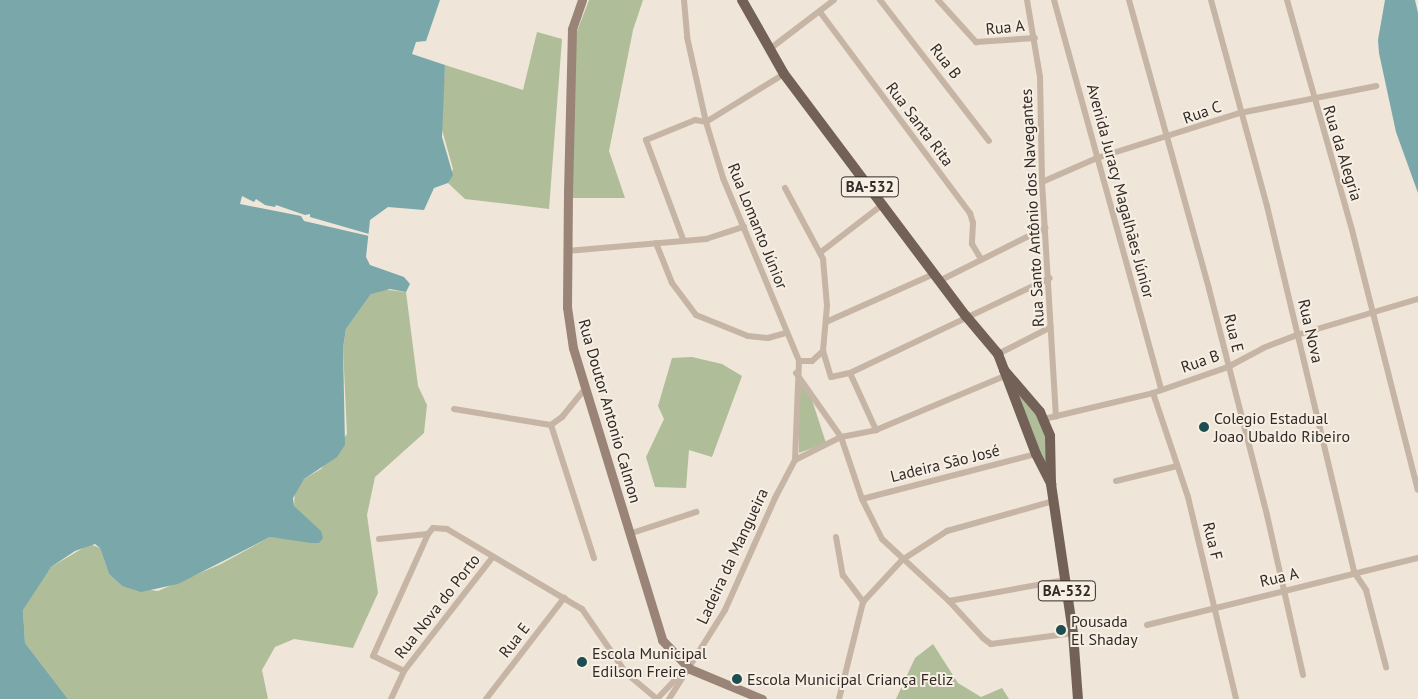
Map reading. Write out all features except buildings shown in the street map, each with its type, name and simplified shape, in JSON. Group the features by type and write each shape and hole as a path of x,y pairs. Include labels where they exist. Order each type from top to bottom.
{"main road":[{"name":"BA-532","path":"742,0 771,48 784,74 966,316 998,354 1036,454 1051,484"},
{"name":"BA-532","path":"1006,373 1044,419 1052,450 1051,484 1073,633 1078,699"}],"street":[{"name":"Rua Doutor Antonio Calmon","path":"582,0 572,28 567,251 568,321 585,390 658,632 669,650 689,666"},
{"name":"Rua Lomanto Júnior","path":"684,0 687,37 706,122 723,178 799,361"},
{"path":"771,48 834,0"},
{"name":"Rua B","path":"880,0 989,141"},
{"name":"Rua A","path":"938,0 976,42 1034,38"},
{"name":"Rua Santo Antônio dos Navegantes","path":"1027,0 1040,77 1042,182 1050,278 1056,417"},
{"name":"Avenida Juracy Magalhães Júnior","path":"1054,0 1162,389"},
{"name":"Rua E","path":"1129,0 1165,139 1209,289 1285,591 1303,675"},
{"name":"Rua Nova","path":"1211,0 1240,113 1268,206 1354,572 1366,590 1386,667"},
{"name":"Rua da Alegria","path":"1288,0 1313,101 1352,230 1371,314"},
{"name":"Rua Santa Rita","path":"820,12 970,213 973,222 972,244 981,259"},
{"path":"683,239 646,140 695,120 706,122 784,74"},
{"name":"Rua C","path":"1042,182 1097,158 1165,139 1240,113 1313,101 1376,86"},
{"path":"785,188 821,252 826,272 826,322 823,351 831,377 850,372 1050,278"},
{"path":"821,252 883,204"},
{"path":"567,251 683,239 709,239 744,227"},
{"path":"826,322 981,259 1045,228"},
{"path":"656,243 672,283 696,315 748,336 768,338 786,333"},
{"name":"Rua B","path":"1044,419 1152,393 1228,367 1263,348 1297,335 1418,300"},
{"path":"1371,314 1418,490"},
{"path":"998,354 1051,327"},
{"path":"823,351 812,361 799,361 796,373 796,460 841,437 876,430 1006,373"},
{"path":"850,372 876,430"},
{"path":"796,373 841,437 862,499 882,538 902,560 950,601 983,638 991,644 1073,633"},
{"path":"551,425 585,390"},
{"name":"Rua F","path":"1152,393 1177,466 1216,605 1236,699"},
{"path":"454,408 551,425"},
{"path":"551,425 594,558"},
{"name":"Ladeira São José","path":"862,499 1036,454"},
{"name":"Ladeira da Mangueira","path":"689,666 725,610 771,506 796,460"},
{"path":"1116,480 1177,466"},
{"path":"839,699 863,602 902,560 947,532 1054,501"},
{"path":"629,534 696,512"},
{"path":"379,539 428,534 433,528 447,529 492,558 582,609 626,673 657,699 689,666"},
{"name":"Rua Nova do Porto","path":"404,671 373,656 428,534"},
{"path":"836,537 843,576 863,602"},
{"name":"Rua Nova do Porto","path":"391,699 404,671 492,558"},
{"name":"Rua A","path":"1147,625 1216,605 1285,591 1354,572 1418,558"},
{"path":"950,601 1065,580"},
{"name":"Rua E","path":"486,699 564,598"},
{"path":"669,699 689,666"},
{"path":"689,666 762,699"}],"green space":[{"path":"589,0 643,0 633,30 609,151 625,198 572,198 576,34"},
{"path":"537,32 562,39 549,209 465,199 448,183 453,169 441,126 445,65 523,90"},
{"path":"380,289 406,292 418,386 427,405 424,433 375,477 367,515 378,593 353,648 294,639 275,647 262,670 268,699 68,699 25,643 23,610 33,591 51,567 90,544 100,548 109,574 122,586 158,591 221,564 270,537 285,538 301,514 294,506 295,489 304,479 321,469 347,434 343,348 346,329 371,294"},
{"path":"692,357 722,364 742,376 712,457 689,450 686,488 655,487 646,457 664,419 658,406 672,358"},
{"path":"799,382 812,400 826,443 799,453"},
{"path":"1012,383 1048,417 1050,480"},
{"path":"933,644 958,683 981,697 1002,688 1009,699 896,699 915,658"}],"water":[{"path":"0,0 440,0 426,41 416,42 412,54 445,65 442,137 453,175 448,183 434,188 424,210 388,207 370,220 366,257 370,265 404,277 410,284 406,292 390,289 371,294 346,329 343,348 345,445 337,457 304,479 293,498 294,506 321,531 323,538 319,543 311,543 270,537 178,584 141,592 122,586 109,574 100,548 95,544 75,551 51,567 23,610 25,643 68,699 0,699"},
{"path":"1385,0 1415,0 1418,13 1418,193 1396,132 1379,53 1378,40"}],"pier":[{"path":"242,196 254,202 256,199 265,205 275,207 276,205 305,215 310,214 310,217 369,234 369,236 304,221 301,216 240,204"}],"place":[{"name":"Colegio Estadual Joao Ubaldo Ribeiro","path":"1204,427"},
{"name":"Pousada El Shaday","path":"1061,630"},
{"name":"Escola Municipal Edilson Freire","path":"582,662"},
{"name":"Escola Municipal Criança Feliz","path":"737,679"}]}
